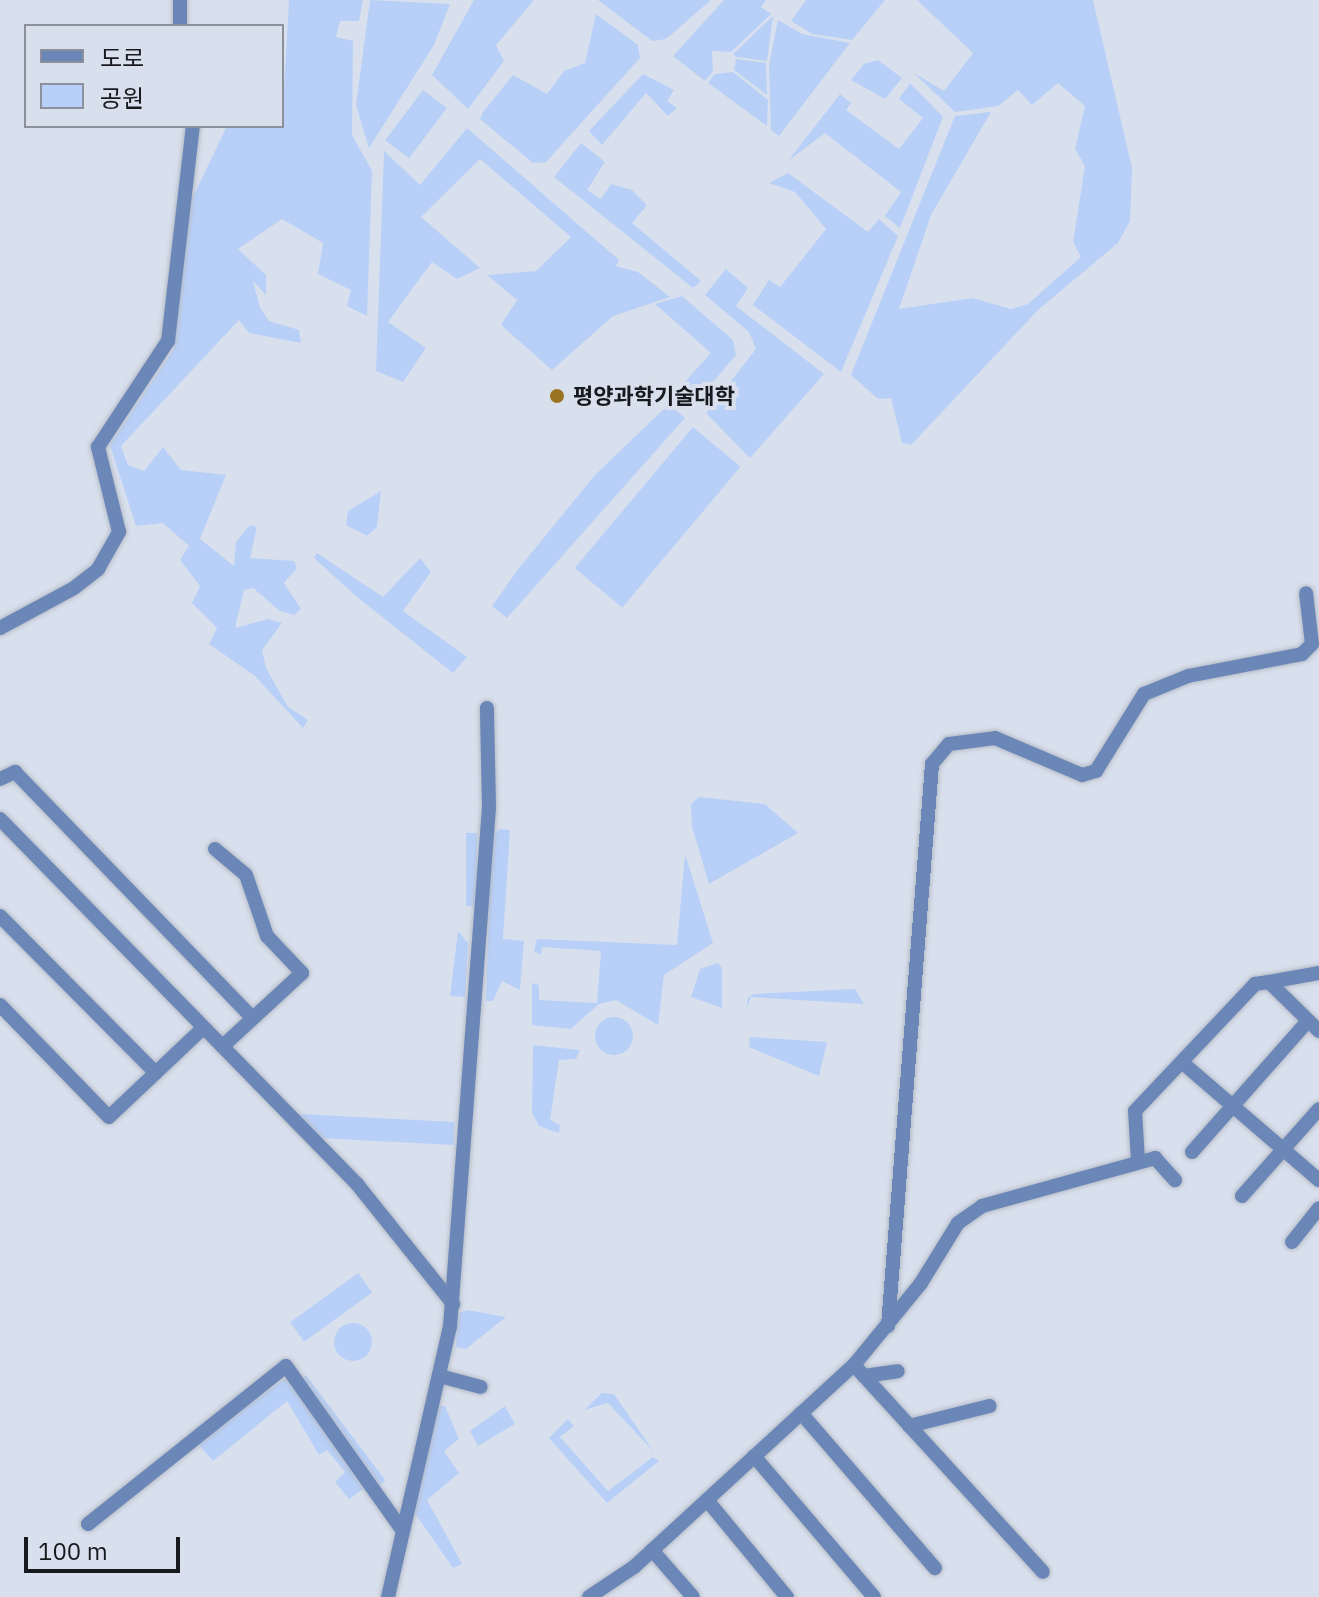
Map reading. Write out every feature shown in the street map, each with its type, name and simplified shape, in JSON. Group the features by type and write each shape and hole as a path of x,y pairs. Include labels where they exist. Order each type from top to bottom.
{"street":[{"path":"180,0 180,24"},
{"path":"0,628 74,588 98,569 119,532 98,447 168,341 193,128"},
{"path":"888,1326 932,764 949,744 995,738 1082,775 1096,771 1144,694 1188,676 1302,654 1312,644 1306,593"},
{"path":"388,1597 440,1376 453,1304 489,807 487,708"},
{"path":"0,779 15,772 252,1017"},
{"path":"0,819 357,1184 453,1304"},
{"path":"215,849 246,875 267,936 302,973 223,1046"},
{"path":"0,916 156,1073"},
{"path":"1138,1161 1135,1111 1184,1064 1255,984 1319,973"},
{"path":"1192,1152 1314,1026 1269,982"},
{"path":"0,1005 109,1117 203,1028"},
{"path":"1184,1064 1319,1180"},
{"path":"1242,1196 1319,1109"},
{"path":"589,1597 652,1550 801,1413 859,1370 952,1230 982,1206 1155,1158 1175,1180"},
{"path":"1292,1242 1319,1208"},
{"path":"88,1524 192,1450 286,1366 402,1530"},
{"path":"859,1370 898,1371"},
{"path":"859,1370 1043,1572"},
{"path":"440,1376 481,1387"},
{"path":"909,1426 990,1406"},
{"path":"801,1413 935,1568"},
{"path":"754,1456 874,1597"},
{"path":"707,1500 787,1597"},
{"path":"652,1550 693,1597"}],"green space":[{"path":"289,0 363,0 359,21 340,21 336,37 353,41 352,135 372,171 367,316 347,306 351,290 318,274 323,243 282,219 238,249 266,275 266,295 253,281 260,308 269,321 299,330 301,343 249,333 239,320 121,446 128,465 144,471 163,447 181,470 226,475 200,539 234,566 236,542 250,525 257,527 250,558 294,561 297,568 284,583 301,609 294,615 280,611 253,588 244,590 235,628 268,619 282,623 262,650 266,668 288,707 308,720 303,728 255,676 209,644 217,628 192,603 200,586 180,560 189,546 163,523 136,526 110,445 174,349 189,205 226,128 284,128"},
{"path":"370,0 450,4 434,45 369,148 356,105"},
{"path":"474,0 534,0 496,45 504,61 468,109 432,75"},
{"path":"598,0 711,0 666,39 652,41"},
{"path":"724,0 766,0 761,7 771,14 731,52 712,51 713,71 705,81 673,56"},
{"path":"806,0 885,0 852,40 812,34 791,21"},
{"path":"917,0 1093,0 1132,168 1130,221 1118,243 1039,309 911,445 902,443 891,398 878,399 851,375 955,116 991,112 931,215 899,309 972,298 1011,309 1028,304 1081,257 1073,242 1085,166 1075,149 1085,106 1058,83 1032,105 1018,90 998,106 955,112 914,73 944,91 973,53"},
{"path":"596,14 638,45 640,58 546,162 533,163 480,119 513,75 547,94 564,71 585,63"},
{"path":"773,16 767,61 736,57 733,54"},
{"path":"778,20 802,34 850,43 779,136 771,130 769,65"},
{"path":"736,59 766,63 767,95 734,70"},
{"path":"878,60 902,78 885,99 851,80 864,64"},
{"path":"733,72 768,100 767,126 708,83 715,74"},
{"path":"643,74 674,90 667,101 677,108 668,116 646,93 602,145 589,131"},
{"path":"910,83 943,117 900,228 885,216 901,192 825,133 788,161 840,94 851,103 846,110 899,149 923,118 899,99"},
{"path":"423,90 447,108 409,158 385,140"},
{"path":"467,128 619,260 616,266 638,272 670,297 613,316 552,370 501,325 517,300 487,275 536,271 571,237 480,159 421,217 480,268 457,279 432,262 388,322 426,348 403,382 376,371 384,151 420,185"},
{"path":"581,143 605,162 587,190 601,199 611,184 632,190 647,205 632,223 701,281 693,288 554,177"},
{"path":"788,173 868,232 879,219 898,236 841,372 753,305 769,280 780,287 826,229 795,192 769,183"},
{"path":"726,269 748,288 736,306 824,374 750,458 706,413 756,349 749,332 705,295"},
{"path":"682,296 733,340 736,355 690,409 674,394 711,353 655,304"},
{"path":"669,404 685,418 507,618 492,606 595,475"},
{"path":"693,427 740,467 622,608 575,568"},
{"path":"381,491 377,527 367,536 346,525 348,511"},
{"path":"317,553 383,597 420,558 431,572 403,611 467,657 453,673 357,597 314,558"},
{"path":"699,797 765,804 798,833 709,884 692,827 691,804"},
{"path":"500,829 510,830 503,939 524,941 520,990 502,981 493,1001 486,1001 491,836"},
{"path":"466,833 477,833 477,906 466,906"},
{"path":"685,854 713,943 664,975 658,1025 616,1000 599,1004 571,1029 532,1025 532,983 539,985 539,1000 597,1003 601,951 542,947 541,955 534,951 537,939 677,945"},
{"path":"458,931 468,943 465,997 450,996"},
{"path":"718,963 722,968 722,1008 691,997 700,969"},
{"path":"855,989 864,1004 751,997 746,1009 748,998 753,994"},
{"path":"614,1017 628,1022 633,1036 628,1050 614,1055 600,1050 595,1036 600,1022"},
{"path":"750,1037 827,1042 819,1076 749,1047"},
{"path":"533,1045 580,1050 576,1059 559,1060 550,1120 560,1125 559,1133 539,1126 532,1113"},
{"path":"300,1114 455,1122 454,1145 299,1137"},
{"path":"358,1273 372,1292 304,1342 290,1322"},
{"path":"468,1310 506,1317 466,1349 456,1347 458,1313"},
{"path":"353,1323 366,1329 372,1342 366,1355 353,1361 340,1355 334,1342 340,1329"},
{"path":"306,1375 385,1480 380,1485 300,1379"},
{"path":"286,1378 373,1499 363,1489 349,1499 335,1482 345,1472 327,1450 319,1455 287,1401 213,1461 197,1443"},
{"path":"602,1393 614,1394 654,1452 608,1403 584,1410"},
{"path":"436,1406 445,1406 459,1439 444,1451 459,1473 427,1500 462,1564 453,1568 414,1512"},
{"path":"505,1406 515,1424 478,1446 470,1431"},
{"path":"568,1419 574,1426 560,1437 608,1491 653,1457 659,1461 607,1503 549,1438"}],"place":[{"name":"평양과학기술대학","path":"557,396"}]}
